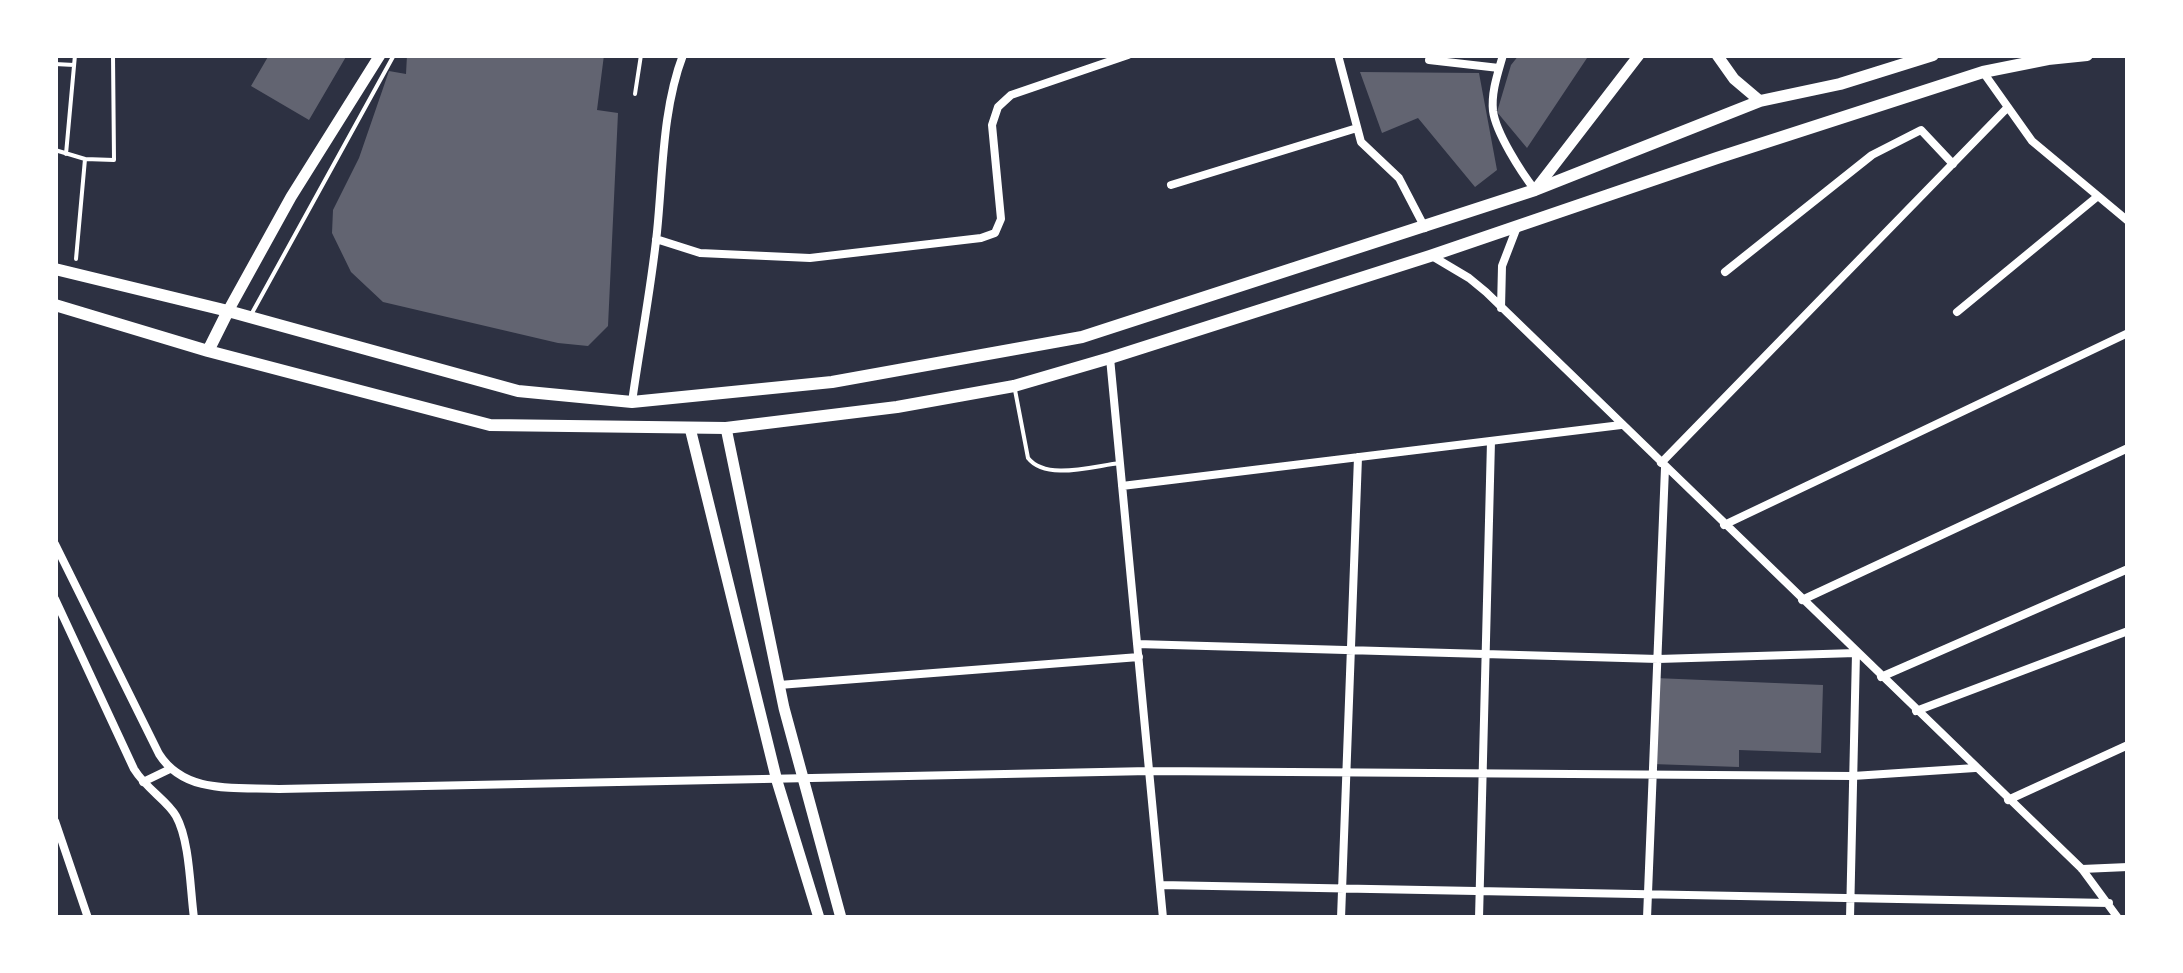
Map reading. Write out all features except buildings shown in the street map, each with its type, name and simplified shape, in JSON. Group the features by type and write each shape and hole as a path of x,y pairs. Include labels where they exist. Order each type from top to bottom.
{"main road":[{"path":"208,350 291,197 380,55"},
{"path":"1535,190 1639,55"},
{"path":"1717,55 1734,79 1760,102"},
{"path":"55,269 228,311 518,391 632,402 832,382 1082,338 1535,190 1760,102 1840,84 1933,55"},
{"path":"55,306 490,426 726,428 897,407 1014,386 1110,358 1983,72 2087,55"},
{"path":"690,428 777,781 819,918"},
{"path":"726,428 779,685 841,918"}],"street":[{"path":"632,402 668,122 675,76 683,55"},
{"path":"656,238 700,253 810,258 995,233 1002,219 992,125 998,107 1011,94 1128,55"},
{"path":"1338,55 1361,142 1399,178 1425,228"},
{"path":"1503,55 1494,88 1494,114 1535,190"},
{"path":"1429,60 1499,68"},
{"path":"1983,72 2032,141 2128,221"},
{"path":"1647,918 1663,465 2008,107"},
{"path":"1171,185 1357,128"},
{"path":"1725,272 1872,155 1921,130 1953,164"},
{"path":"1957,312 2098,196"},
{"path":"1501,308 1502,266 1518,227"},
{"path":"1430,256 1469,278 1501,308 2082,869 2118,918"},
{"path":"1724,525 2128,333"},
{"path":"1110,358 1163,918"},
{"path":"1122,486 1621,425"},
{"path":"1479,918 1491,441"},
{"path":"1802,600 2128,448"},
{"path":"1340,918 1358,457"},
{"path":"55,544 159,754 170,770 198,785 279,789 1150,771 1853,776 1975,768"},
{"path":"1881,677 2128,569"},
{"path":"55,599 142,782 168,805 178,821 194,918"},
{"path":"55,633 68,626"},
{"path":"1916,711 2128,631"},
{"path":"1138,644 1658,659 1856,652"},
{"path":"1850,918 1856,652"},
{"path":"779,685 1139,657"},
{"path":"2008,800 2128,745"},
{"path":"142,782 170,770"},
{"path":"55,821 88,918"},
{"path":"2082,869 2128,867"},
{"path":"1160,885 2109,903"}],"lane":[{"path":"250,317 394,55"},
{"path":"635,94 641,55"},
{"path":"1014,386 1032,464 1045,470 1120,463"}],"path":[{"path":"66,154 76,55"},
{"path":"55,150 85,159 114,160 113,55"},
{"path":"55,64 74,65"},
{"path":"74,274 85,159"}]}
